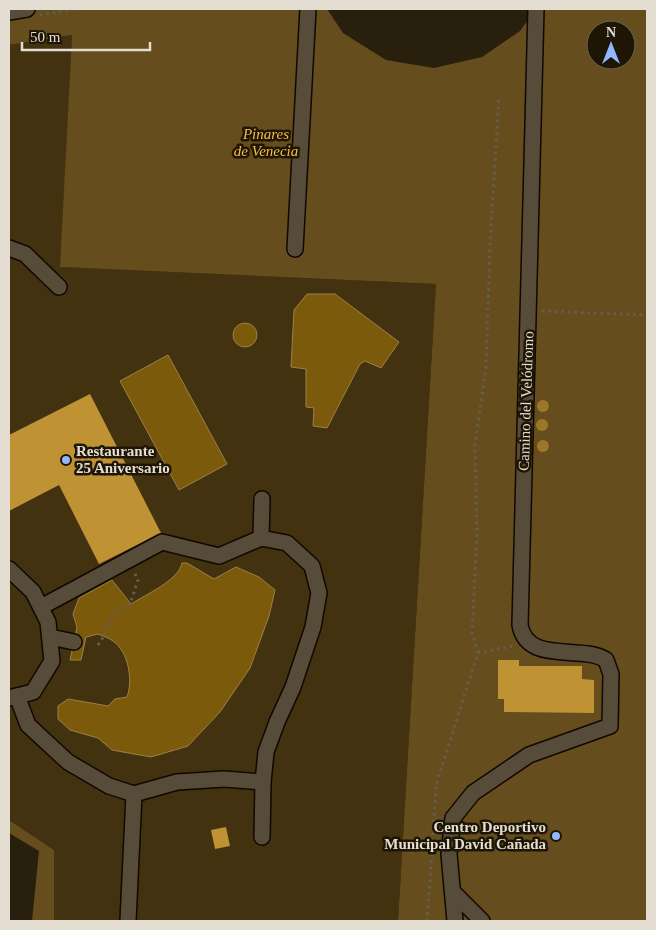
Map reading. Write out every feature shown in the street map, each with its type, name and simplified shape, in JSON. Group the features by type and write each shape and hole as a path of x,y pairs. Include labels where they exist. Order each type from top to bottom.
{"street":[{"path":"9,12 27,9"},
{"path":"295,249 308,9"},
{"name":"Camino del Velódromo","path":"530,643 520,630 519,620 536,9"},
{"path":"9,248 25,254 59,287"},
{"path":"261,538 262,499"},
{"path":"41,607 162,542 219,556 261,538 287,543 312,566 319,593 313,627 293,687 266,752 263,782 262,836"},
{"path":"9,569 33,592 41,607 48,622 52,661 33,692 13,697 28,725 68,762 109,786 134,794 177,782 224,778 263,782"},
{"path":"50,637 74,642"},
{"path":"455,921 454,892 449,854 453,818 473,793 529,755 610,726 611,674 606,660 593,654 544,650 530,643"},
{"path":"128,921 134,794"},
{"path":"454,892 482,921"}],"path":[{"path":"427,921 436,784 478,653 472,633 477,534 476,446 486,366 490,244 499,96"},
{"path":"529,311 647,314"},
{"path":"98,645 114,612 130,604 138,580 128,561"},
{"path":"478,653 530,643"}],"shaded area":[{"path":"72,35 61,267 436,284 398,921 54,921 54,850 9,820 9,45"},
{"path":"307,294 335,294 399,342 381,368 365,361 360,364 327,428 313,426 314,408 306,407 306,369 291,367 294,310"},
{"path":"245,323 253,327 257,335 253,343 245,347 237,343 233,335 237,327"},
{"path":"168,355 227,464 179,490 120,381"},
{"path":"182,563 187,563 214,579 236,567 259,577 275,590 269,616 250,668 220,712 188,746 151,757 112,750 98,738 70,730 58,719 58,706 68,699 108,706 115,699 127,697 130,683 128,667 123,652 113,641 98,634 86,637 81,660 70,660 77,627 73,614 79,598 112,580 131,604 168,581 180,569"}],"green space":[{"name":"Pinares de Venecia","path":"9,9 327,9 343,33 386,60 434,68 482,57 520,31 536,9 647,9 647,921 398,921 436,284 60,267 72,35 9,45"},
{"path":"9,820 54,850 54,921 32,921 39,851 9,833"}],"building":[{"name":"Restaurante 25 Aniversario","path":"90,394 161,533 99,564 59,485 9,511 9,435"},
{"path":"498,660 519,660 519,666 582,666 582,679 594,680 594,713 504,712 504,699 498,699"},
{"path":"226,827 230,846 215,849 211,830"}],"place":[{"name":"Restaurante 25 Aniversario","path":"66,460"},
{"name":"Centro Deportivo Municipal David Cañada","path":"556,836"}]}
